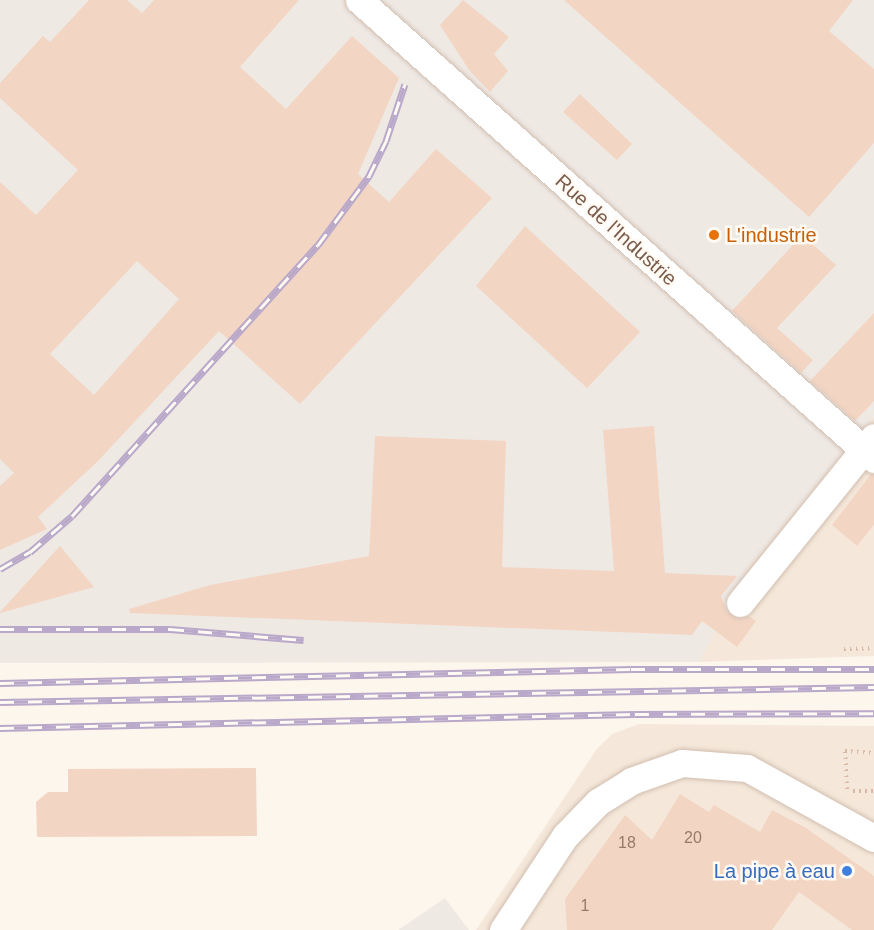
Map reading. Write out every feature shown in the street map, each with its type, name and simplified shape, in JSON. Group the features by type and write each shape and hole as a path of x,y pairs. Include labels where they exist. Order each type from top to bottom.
{"street":[{"name":"Rue de l'Industrie","path":"358,0 870,449"},
{"path":"740,603 870,449"},
{"path":"504,930 565,836 598,802 632,781 682,763 747,768 874,838"}],"path":[{"path":"844,649 874,648"},
{"path":"847,793 845,751 874,753"}],"shaded area":[{"path":"0,0 874,0 874,416 751,564 699,662 0,663"},
{"path":"874,416 874,656 699,662 751,564"},
{"path":"639,724 874,726 874,930 476,930 596,750 612,734"},
{"path":"445,898 469,930 398,930"}],"building":[{"path":"89,0 127,0 142,13 154,0 299,0 240,67 286,109 352,36 399,78 358,174 389,202 436,149 492,198 300,404 219,331 98,461 38,517 47,529 0,550 0,486 14,473 0,459 0,182 36,215 78,170 0,98 0,83 43,36 50,42","holes":["137,261 179,299 94,395 50,354"]},
{"path":"463,0 509,37 494,54 508,71 490,92 469,70 440,25"},
{"path":"564,0 853,0 829,31 874,69 874,143 809,217"},
{"path":"580,94 632,144 617,160 563,112"},
{"path":"525,226 640,332 587,388 476,286"},
{"path":"802,235 836,265 777,328 813,360 801,373 732,311"},
{"path":"874,313 874,401 855,421 810,381"},
{"path":"654,426 665,573 737,576 721,596 726,609 737,618 749,616 756,621 737,647 702,621 692,635 130,613 129,609 210,585 369,556 375,436 506,441 502,567 614,571 603,430"},
{"path":"871,474 874,474 874,525 857,546 832,525"},
{"path":"60,546 94,587 0,613 0,612"},
{"path":"256,768 257,836 37,837 36,802 48,792 68,792 68,769"},
{"path":"680,794 709,812 714,805 760,832 772,810 806,828 874,876 874,930 852,930 799,892 772,930 567,930 565,899 625,815 652,840"}],"railway":[{"path":"0,569 30,552 72,516 318,245 369,176 386,141 405,84"},
{"path":"0,629 170,629 304,640"},
{"path":"0,683 631,669 874,669"},
{"path":"0,702 874,687"},
{"path":"0,728 635,714 874,713"}],"place":[{"name":"L'industrie","path":"714,235"},
{"name":"La pipe à eau","path":"847,871"}]}
